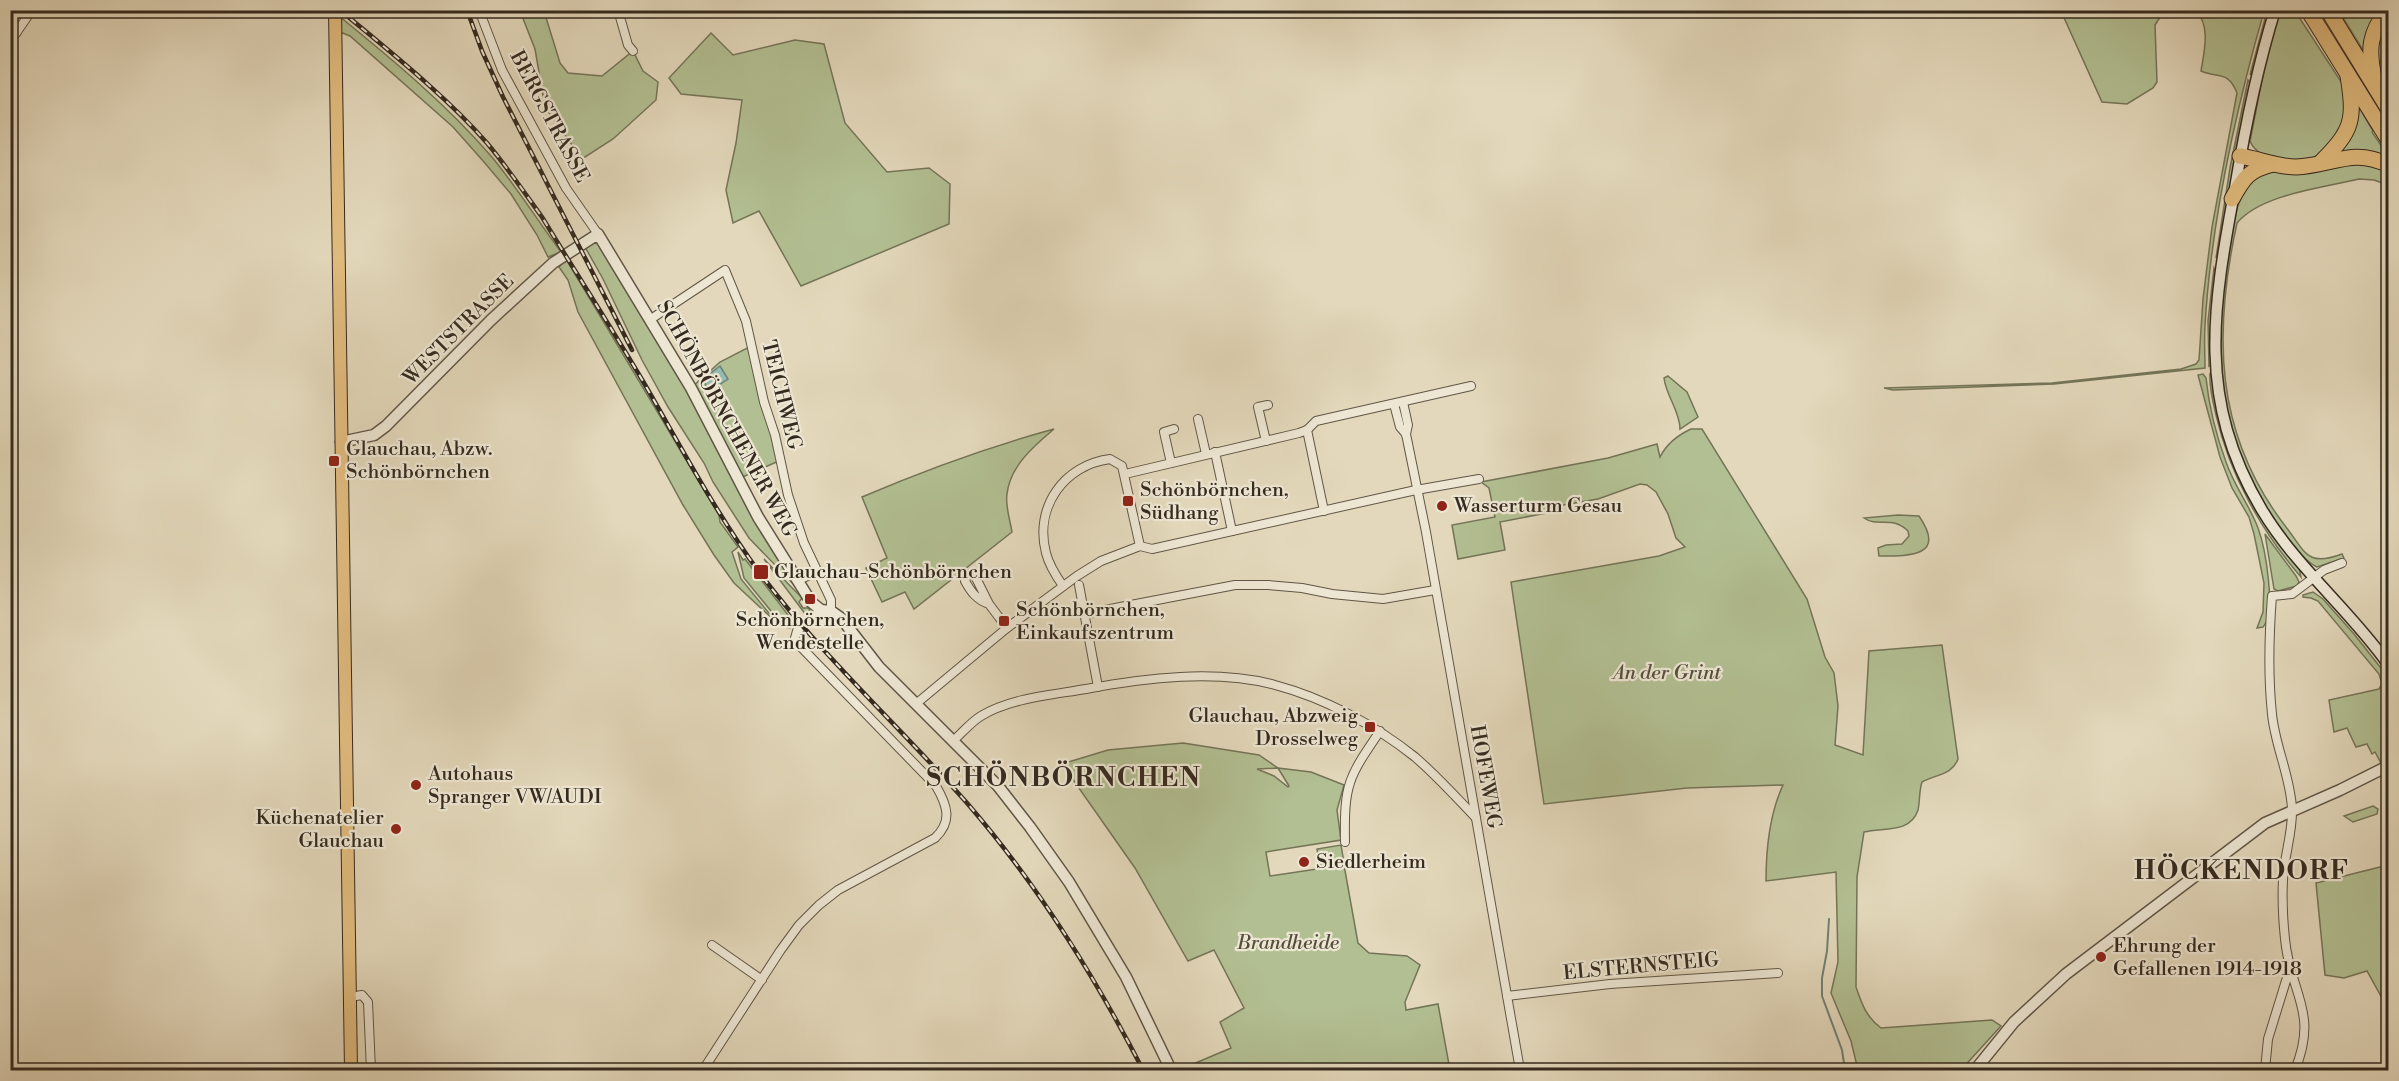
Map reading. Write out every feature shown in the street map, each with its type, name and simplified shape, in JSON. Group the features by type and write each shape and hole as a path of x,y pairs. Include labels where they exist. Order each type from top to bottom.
{"highway":[{"path":"2308,10 2388,139"},
{"path":"2328,10 2388,108"},
{"path":"2376,87 2370,44 2375,27 2387,10"},
{"path":"2321,162 2338,146 2351,123 2352,106 2347,70"},
{"path":"2240,156 2295,167 2354,156 2371,158 2388,165"},
{"path":"2232,200 2245,177 2256,168 2273,164"}],"main road":[{"path":"335,10 351,1071"}],"street":[{"path":"10,42 32,10"},
{"name":"BERGSTRASSE","path":"479,10 502,70 566,188 598,234"},
{"path":"618,10 631,48"},
{"path":"2275,10 2258,73 2240,156 2216,305 2214,332 2216,370 2224,421 2244,478 2263,512 2388,664"},
{"path":"10,26 17,32"},
{"name":"WESTSTRASSE","path":"341,442 360,440 374,435 386,426 492,320 553,263 598,234"},
{"name":"SCHÖNBÖRNCHENER WEG","path":"598,234 691,388 758,517 811,602 841,618 879,667 998,786 1069,882 1126,976 1171,1071"},
{"name":"TEICHWEG","path":"651,319 725,270 746,321 789,495 816,572 831,600 826,610"},
{"path":"1125,474 1306,430 1316,421 1471,386"},
{"path":"1403,402 1408,425 1406,434"},
{"path":"1394,404 1400,427 1406,434"},
{"path":"1266,441 1258,407 1268,405"},
{"path":"1198,419 1206,454"},
{"path":"1171,463 1164,432 1174,429"},
{"path":"1306,430 1324,511"},
{"name":"HOFEWEG","path":"1406,434 1477,818 1520,1071"},
{"path":"1215,452 1232,531"},
{"path":"1063,586 1047,555 1044,541 1045,515 1055,490 1074,472 1110,459 1122,466 1140,546"},
{"path":"916,703 1007,628 1101,561 1140,546 1152,549 1479,478"},
{"path":"2295,1071 2302,1052 2305,1033 2301,998 2289,971 2285,938 2283,879 2291,835 2292,811 2290,784 2272,716 2270,619 2272,596 2292,594 2324,570 2342,563"},
{"path":"799,580 816,572"},
{"path":"1078,585 1098,687"},
{"path":"1084,614 1235,585 1268,585 1383,599 1435,590"},
{"path":"989,604 1007,628"},
{"path":"703,1071 799,925 838,890 935,838 943,830 946,822 942,797 924,772 797,643 795,638 797,631 826,610"},
{"path":"954,740 980,717 1004,705 1098,687 1183,676 1274,684 1348,713 1380,731 1414,757 1477,818"},
{"path":"1345,842 1344,806 1347,786 1356,767 1380,731"},
{"path":"1975,1071 2014,1022 2066,974 2265,822 2367,778 2388,766"},
{"path":"712,945 762,980"},
{"path":"2265,1071 2268,1039 2289,971"},
{"name":"ELSTERNSTEIG","path":"1508,996 1610,984 1778,973"},
{"path":"350,997 362,995 368,1002 370,1071"}],"green space":[{"path":"520,11 544,11 560,63 568,73 602,76 633,51 643,71 658,82 656,100 613,139 582,159 545,107 535,49"},
{"path":"2061,11 2164,11 2155,25 2157,82 2153,88 2127,104 2102,102"},
{"path":"2196,11 2264,11 2243,88 2219,207 2208,286 2205,368 2054,384 1893,390 1884,388 2052,383 2181,369 2196,364 2199,360 2203,299 2212,227 2237,93 2226,78 2201,71 2205,32 2201,17"},
{"path":"2267,11 2271,11 2250,75"},
{"path":"2279,11 2295,11 2345,90 2347,124 2318,156 2310,159 2291,160 2270,157 2254,148 2250,141 2269,44"},
{"path":"2341,11 2382,11 2366,55 2340,13"},
{"path":"2388,13 2388,89 2380,76 2374,45"},
{"path":"339,16 418,83 474,137 510,180 561,252 548,257 511,194 484,162 453,127 350,36 340,32"},
{"path":"711,33 733,55 795,40 824,44 845,123 887,172 929,168 950,184 949,224 801,286 759,211 733,223 726,190 742,100 681,94 669,78"},
{"path":"2248,80 2250,83 2221,245 2216,258 2230,168"},
{"path":"2356,102 2388,156 2388,161 2334,158"},
{"path":"2345,161 2388,168 2388,185 2374,180 2359,179 2277,199 2248,213 2237,223 2224,304 2223,343 2226,381 2233,419 2245,456 2262,492 2303,550 2314,558 2330,558 2342,554 2344,558 2317,567 2300,553 2267,510 2241,459 2226,404 2219,346 2219,309 2236,212 2249,182 2257,172"},
{"path":"597,242 634,295 802,593 749,538 668,407 585,247"},
{"path":"566,259 719,515 720,522 738,547 732,552 741,579 777,623 734,583 683,505 578,312 568,280 559,267"},
{"path":"2214,268 2217,275 2212,364 2209,366 2208,321"},
{"path":"751,346 781,460 738,479 691,388 720,362"},
{"path":"2203,374 2206,378 2211,410 2222,452 2261,537 2269,594 2267,619 2263,627 2257,628 2263,612 2264,583 2254,534 2249,517 2232,488 2220,457 2198,375"},
{"path":"2210,374 2213,377 2224,433 2299,567 2301,577 2260,521 2238,480 2216,415"},
{"path":"1668,376 1687,392 1698,417 1680,429 1678,416 1665,385 1664,378"},
{"path":"1054,429 1024,457 1013,474 1007,498 1012,532 914,609 905,592 882,602 866,568 887,558 862,497 1005,443"},
{"name":"An der Grint","path":"1691,429 1702,429 1807,599 1825,657 1834,673 1838,706 1835,745 1863,755 1869,651 1942,645 1958,759 1948,771 1922,782 1918,810 1909,823 1895,828 1864,832 1857,877 1856,987 1868,1015 1881,1028 1992,1020 2001,1026 1961,1070 1858,1070 1851,1041 1831,993 1838,962 1836,872 1766,881 1769,832 1774,808 1783,785 1687,788 1544,804 1511,582 1659,556 1685,547 1676,538 1668,514 1656,492 1647,485 1640,484 1598,499 1552,507 1552,512 1500,522 1505,550 1458,559 1452,525 1495,517 1489,488 1481,482 1608,458 1657,444 1660,457 1673,440"},
{"path":"1919,516 1927,529 1929,540 1927,547 1902,556 1879,556 1878,548 1902,544 1909,536 1908,531 1891,522 1875,522 1864,518"},
{"path":"2265,534 2296,576 2299,582 2297,586 2278,591 2274,589"},
{"path":"738,552 795,624 790,628 784,627 744,578"},
{"path":"764,559 802,598 799,602 803,608 810,610 806,615"},
{"path":"2313,592 2323,599 2354,634 2388,677 2388,758 2381,763 2375,752 2372,754 2367,744 2356,747 2347,728 2334,732 2329,700 2379,689 2382,684 2379,674 2318,601 2303,597"},
{"name":"Brandheide","path":"1183,743 1259,755 1278,768 1311,772 1344,785 1337,810 1341,840 1266,852 1270,876 1344,865 1358,943 1369,953 1407,956 1420,965 1405,1002 1406,1010 1438,1004 1450,1070 1179,1070 1231,1048 1220,1022 1244,1008 1214,950 1188,961 1135,868 1062,764 1108,750","holes":["1278,768 1289,786 1274,776 1257,769"]},
{"path":"2373,806 2378,809 2377,814 2353,822 2344,816"},
{"path":"1341,845 1344,863 1320,867 1317,849"},
{"path":"2388,865 2388,1009 2367,971 2344,978 2325,975 2316,883"}],"water":[{"path":"720,366 728,379 710,391 703,379"}],"waterway":[{"path":"1829,919 1822,996 1842,1050 1845,1070"}],"railway":[{"path":"340,10 435,91 471,125 502,161 542,217 632,362 713,503 743,550 808,632 941,774 1018,866 1084,965 1143,1070"},
{"path":"467,10 482,51 503,97 632,350"}],"place":[{"name":"Glauchau, Abzw. Schönbörnchen","path":"334,461"},
{"name":"Schönbörnchen, Südhang","path":"1128,501"},
{"name":"Wasserturm Gesau","path":"1442,506"},
{"name":"Glauchau-Schönbörnchen","path":"761,572"},
{"name":"Schönbörnchen, Wendestelle","path":"810,599"},
{"name":"Schönbörnchen, Einkaufszentrum","path":"1004,621"},
{"name":"Glauchau, Abzweig Drosselweg","path":"1370,727"},
{"name":"Autohaus Spranger VW/AUDI","path":"416,785"},
{"name":"Küchenatelier Glauchau","path":"396,829"},
{"name":"Siedlerheim","path":"1304,862"},
{"name":"Ehrung der Gefallenen 1914-1918","path":"2101,957"}],"district":[{"name":"SCHÖNBÖRNCHEN","path":"1064,778"},
{"name":"HÖCKENDORF","path":"2242,871"}]}
